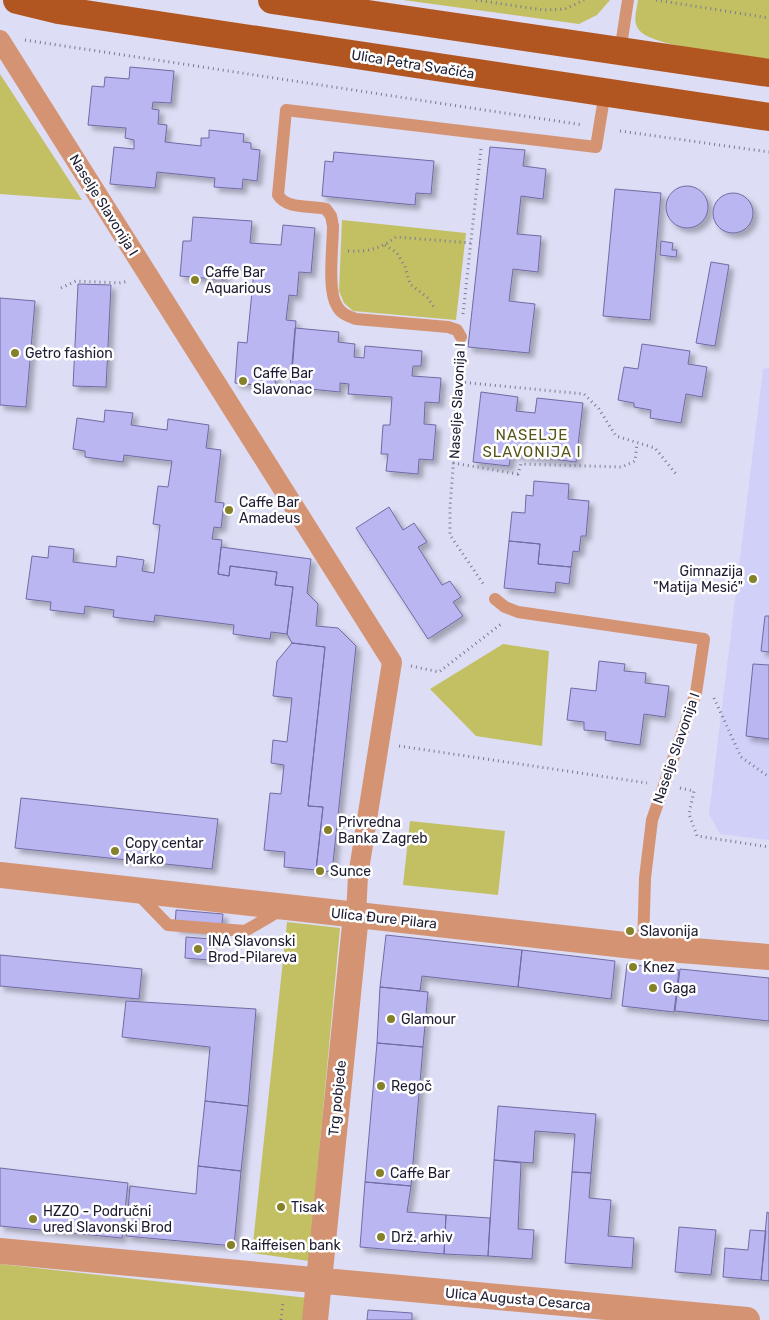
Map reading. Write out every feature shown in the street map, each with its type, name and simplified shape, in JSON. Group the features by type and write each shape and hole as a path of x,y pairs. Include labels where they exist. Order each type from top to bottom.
{"main road":[{"path":"17,0 58,10"},
{"path":"272,0 769,73"},
{"path":"0,11 58,10"},
{"name":"Ulica Petra Svačića","path":"58,10 769,117"}],"street":[{"name":"Naselje Slavonija I","path":"10,40 148,275 392,662"},
{"path":"356,915 358,876 392,662"},
{"name":"Ulica Đure Pilara","path":"0,876 642,947 769,957"},
{"name":"Trg pobjede","path":"315,1320 356,915"},
{"path":"0,1251 319,1281"},
{"name":"Ulica Augusta Cesarca","path":"319,1281 747,1320"}],"lane":[{"path":"620,52 628,0"},
{"name":"Naselje Slavonija I","path":"461,337 457,330 448,327 356,319 343,314 336,306 332,295 333,226 331,216 326,210 289,205 281,200 278,195 286,110 596,147 605,92"},
{"name":"Naselje Slavonija I","path":"495,599 505,607 518,612 704,639 696,693 652,820 645,878 642,947"}],"path":[{"path":"476,0 543,10 566,9 584,0"},
{"path":"656,0 769,18"},
{"path":"10,40 583,125"},
{"path":"620,131 769,152"},
{"path":"461,337 482,133"},
{"path":"333,250 368,252 385,245 396,237 471,243"},
{"path":"385,245 397,253 405,267 410,284 428,298 448,327"},
{"path":"61,288 76,281 119,284 148,275"},
{"name":"Naselje Slavonija I","path":"461,337 450,535 495,599"},
{"path":"460,382 584,394 599,408 616,436 654,448 676,474"},
{"path":"453,463 518,474 521,464 622,467 635,461 637,443"},
{"path":"392,662 439,672 518,612"},
{"path":"696,693 715,698 741,757 769,777"},
{"path":"378,743 694,791 689,814 697,836 769,847"}],"shaded area":[{"path":"403,0 610,0 597,15 579,24"},
{"path":"638,0 769,0 769,59 679,46 648,36 637,27"},
{"path":"0,74 82,200 0,194"},
{"path":"342,220 466,233 456,320 353,311 344,303 339,291"},
{"name":"Gimnazija \"Matija Mesić\"","path":"769,368 769,840 720,834 709,814 763,369"},
{"path":"503,644 549,651 542,746 476,736 430,689"},
{"path":"410,821 505,831 498,895 403,885"},
{"path":"287,922 340,928 309,1261 252,1253"},
{"path":"0,1264 308,1298 306,1320 0,1320"}],"building":[{"path":"130,67 174,71 171,103 153,102 152,109 159,110 158,124 167,125 165,142 201,146 201,138 209,138 209,130 244,134 243,142 251,143 251,149 260,150 257,181 243,179 242,189 214,187 215,178 157,172 155,188 110,184 114,147 134,149 134,140 125,138 126,128 88,125 92,86 104,87 105,77 129,79"},
{"path":"490,147 525,150 523,166 546,169 543,199 521,196 517,234 541,236 538,272 513,269 509,301 535,304 529,353 468,347"},
{"path":"334,152 434,161 431,194 416,193 415,205 322,196 325,161 333,162"},
{"path":"691,186 699,189 705,195 708,207 705,219 699,225 683,228 675,225 669,219 666,203 669,195 675,189"},
{"path":"615,189 661,193 650,320 603,316"},
{"path":"737,193 744,196 750,202 753,213 752,221 744,230 737,233 729,233 722,230 714,221 713,209 716,202 725,194"},
{"path":"193,217 252,221 250,243 281,245 283,225 315,228 311,273 299,272 297,296 289,295 286,320 296,321 292,373 276,371 275,387 235,383 238,342 247,343 254,271 226,269 225,280 180,276 183,241 191,241"},
{"path":"661,241 673,243 672,250 677,250 676,257 660,255"},
{"path":"711,262 729,265 715,346 696,343"},
{"path":"78,284 111,285 106,387 73,386"},
{"name":"Getro fashion","path":"0,298 35,301 26,407 0,405"},
{"path":"295,328 339,332 338,342 355,344 354,357 364,358 365,346 422,351 421,366 413,366 412,376 441,378 439,403 425,402 424,424 436,425 433,460 419,459 418,474 386,471 388,454 381,454 383,425 390,425 392,397 348,394 349,384 340,383 340,392 290,387"},
{"path":"642,344 690,351 688,364 707,367 702,397 686,394 681,423 650,418 651,410 634,407 634,403 618,400 624,367 638,369"},
{"path":"481,392 518,397 516,411 535,413 537,398 583,403 576,462 511,454 509,466 473,462"},
{"path":"105,410 133,413 131,425 167,430 168,419 209,425 206,448 221,450 215,502 224,503 221,528 214,527 212,539 222,540 218,574 229,576 230,566 277,572 275,585 293,587 287,634 271,632 270,639 233,634 234,625 155,615 154,622 113,617 114,610 85,606 84,614 50,610 51,602 26,599 32,556 48,558 49,546 74,549 73,562 116,567 117,556 144,560 142,571 154,573 160,525 153,524 158,486 168,487 172,461 124,455 123,462 85,457 85,451 73,449 77,418 104,422"},
{"path":"534,481 569,484 568,499 589,501 586,536 581,536 579,552 573,551 571,567 538,564 540,544 509,541 512,512 525,513 526,495 533,496"},
{"path":"389,507 403,530 414,523 427,542 418,547 442,585 450,581 461,597 453,602 463,616 428,639 356,528"},
{"path":"509,541 540,544 538,564 571,567 569,584 556,582 555,593 504,588"},
{"path":"221,547 311,559 307,593 318,604 316,626 338,628 356,646 332,872 316,870 323,807 308,806 325,647 292,643 287,634 293,587 275,585 277,572 230,566 229,576 218,574"},
{"path":"765,616 769,616 769,652 761,651"},
{"path":"292,643 325,647 308,806 323,807 316,870 284,867 285,852 264,850 270,793 281,794 284,765 271,763 273,740 287,742 292,698 273,696 277,661"},
{"path":"599,661 625,664 624,671 646,673 645,683 669,686 665,717 644,714 640,745 605,740 606,732 584,730 584,722 567,720 571,688 596,691"},
{"path":"753,664 769,665 769,739 746,736"},
{"path":"21,798 218,819 212,869 15,848"},
{"path":"176,910 223,914 221,932 175,928"},
{"path":"386,935 522,950 518,987 422,976 420,991 380,987"},
{"name":"INA Slavonski Brod-Pilareva","path":"186,937 211,939 209,960 185,958"},
{"path":"522,950 615,961 611,999 518,987"},
{"path":"0,955 142,969 139,999 0,986"},
{"path":"627,964 679,970 674,1012 622,1006"},
{"path":"680,969 769,978 769,1021 675,1011"},
{"path":"380,987 428,992 423,1047 377,1043"},
{"path":"126,1001 256,1009 248,1106 205,1101 210,1047 122,1037"},
{"path":"377,1043 423,1047 411,1186 365,1182"},
{"path":"205,1101 248,1106 241,1171 198,1166"},
{"path":"498,1106 596,1114 591,1173 572,1172 575,1134 535,1131 533,1163 494,1160"},
{"path":"494,1160 521,1163 518,1229 534,1230 532,1259 488,1256"},
{"path":"198,1166 241,1171 234,1246 126,1236 130,1186 196,1194"},
{"path":"0,1168 128,1183 122,1238 0,1226"},
{"path":"572,1172 591,1173 589,1198 611,1200 608,1236 634,1238 632,1268 565,1263"},
{"path":"365,1182 411,1186 407,1212 446,1215 444,1254 360,1247"},
{"path":"767,1212 769,1213 769,1281 761,1280"},
{"path":"446,1215 490,1218 488,1256 444,1254"},
{"path":"679,1227 716,1230 711,1275 675,1272"},
{"path":"750,1230 766,1231 761,1280 723,1277 725,1248 748,1250"},
{"path":"368,1310 412,1313 412,1320 367,1320"}],"place":[{"name":"Caffe Bar Aquarious","path":"195,280"},
{"name":"Getro fashion","path":"15,353"},
{"name":"Caffe Bar Slavonac","path":"243,381"},
{"name":"Caffe Bar Amadeus","path":"229,510"},
{"name":"Gimnazija \"Matija Mesić\"","path":"753,579"},
{"name":"Privredna Banka Zagreb","path":"328,830"},
{"name":"Copy centar Marko","path":"115,851"},
{"name":"Sunce","path":"320,871"},
{"name":"Slavonija","path":"630,931"},
{"name":"INA Slavonski Brod-Pilareva","path":"198,949"},
{"name":"Knez","path":"633,967"},
{"name":"Gaga","path":"653,988"},
{"name":"Glamour","path":"391,1019"},
{"name":"Regoč","path":"381,1086"},
{"name":"Caffe Bar","path":"380,1173"},
{"name":"Tisak","path":"281,1207"},
{"name":"HZZO - Područni ured Slavonski Brod","path":"33,1219"},
{"name":"Drž. arhiv","path":"381,1237"},
{"name":"Raiffeisen bank","path":"231,1245"}],"district":[{"name":"NASELJE SLAVONIJA I","path":"532,444"}]}
